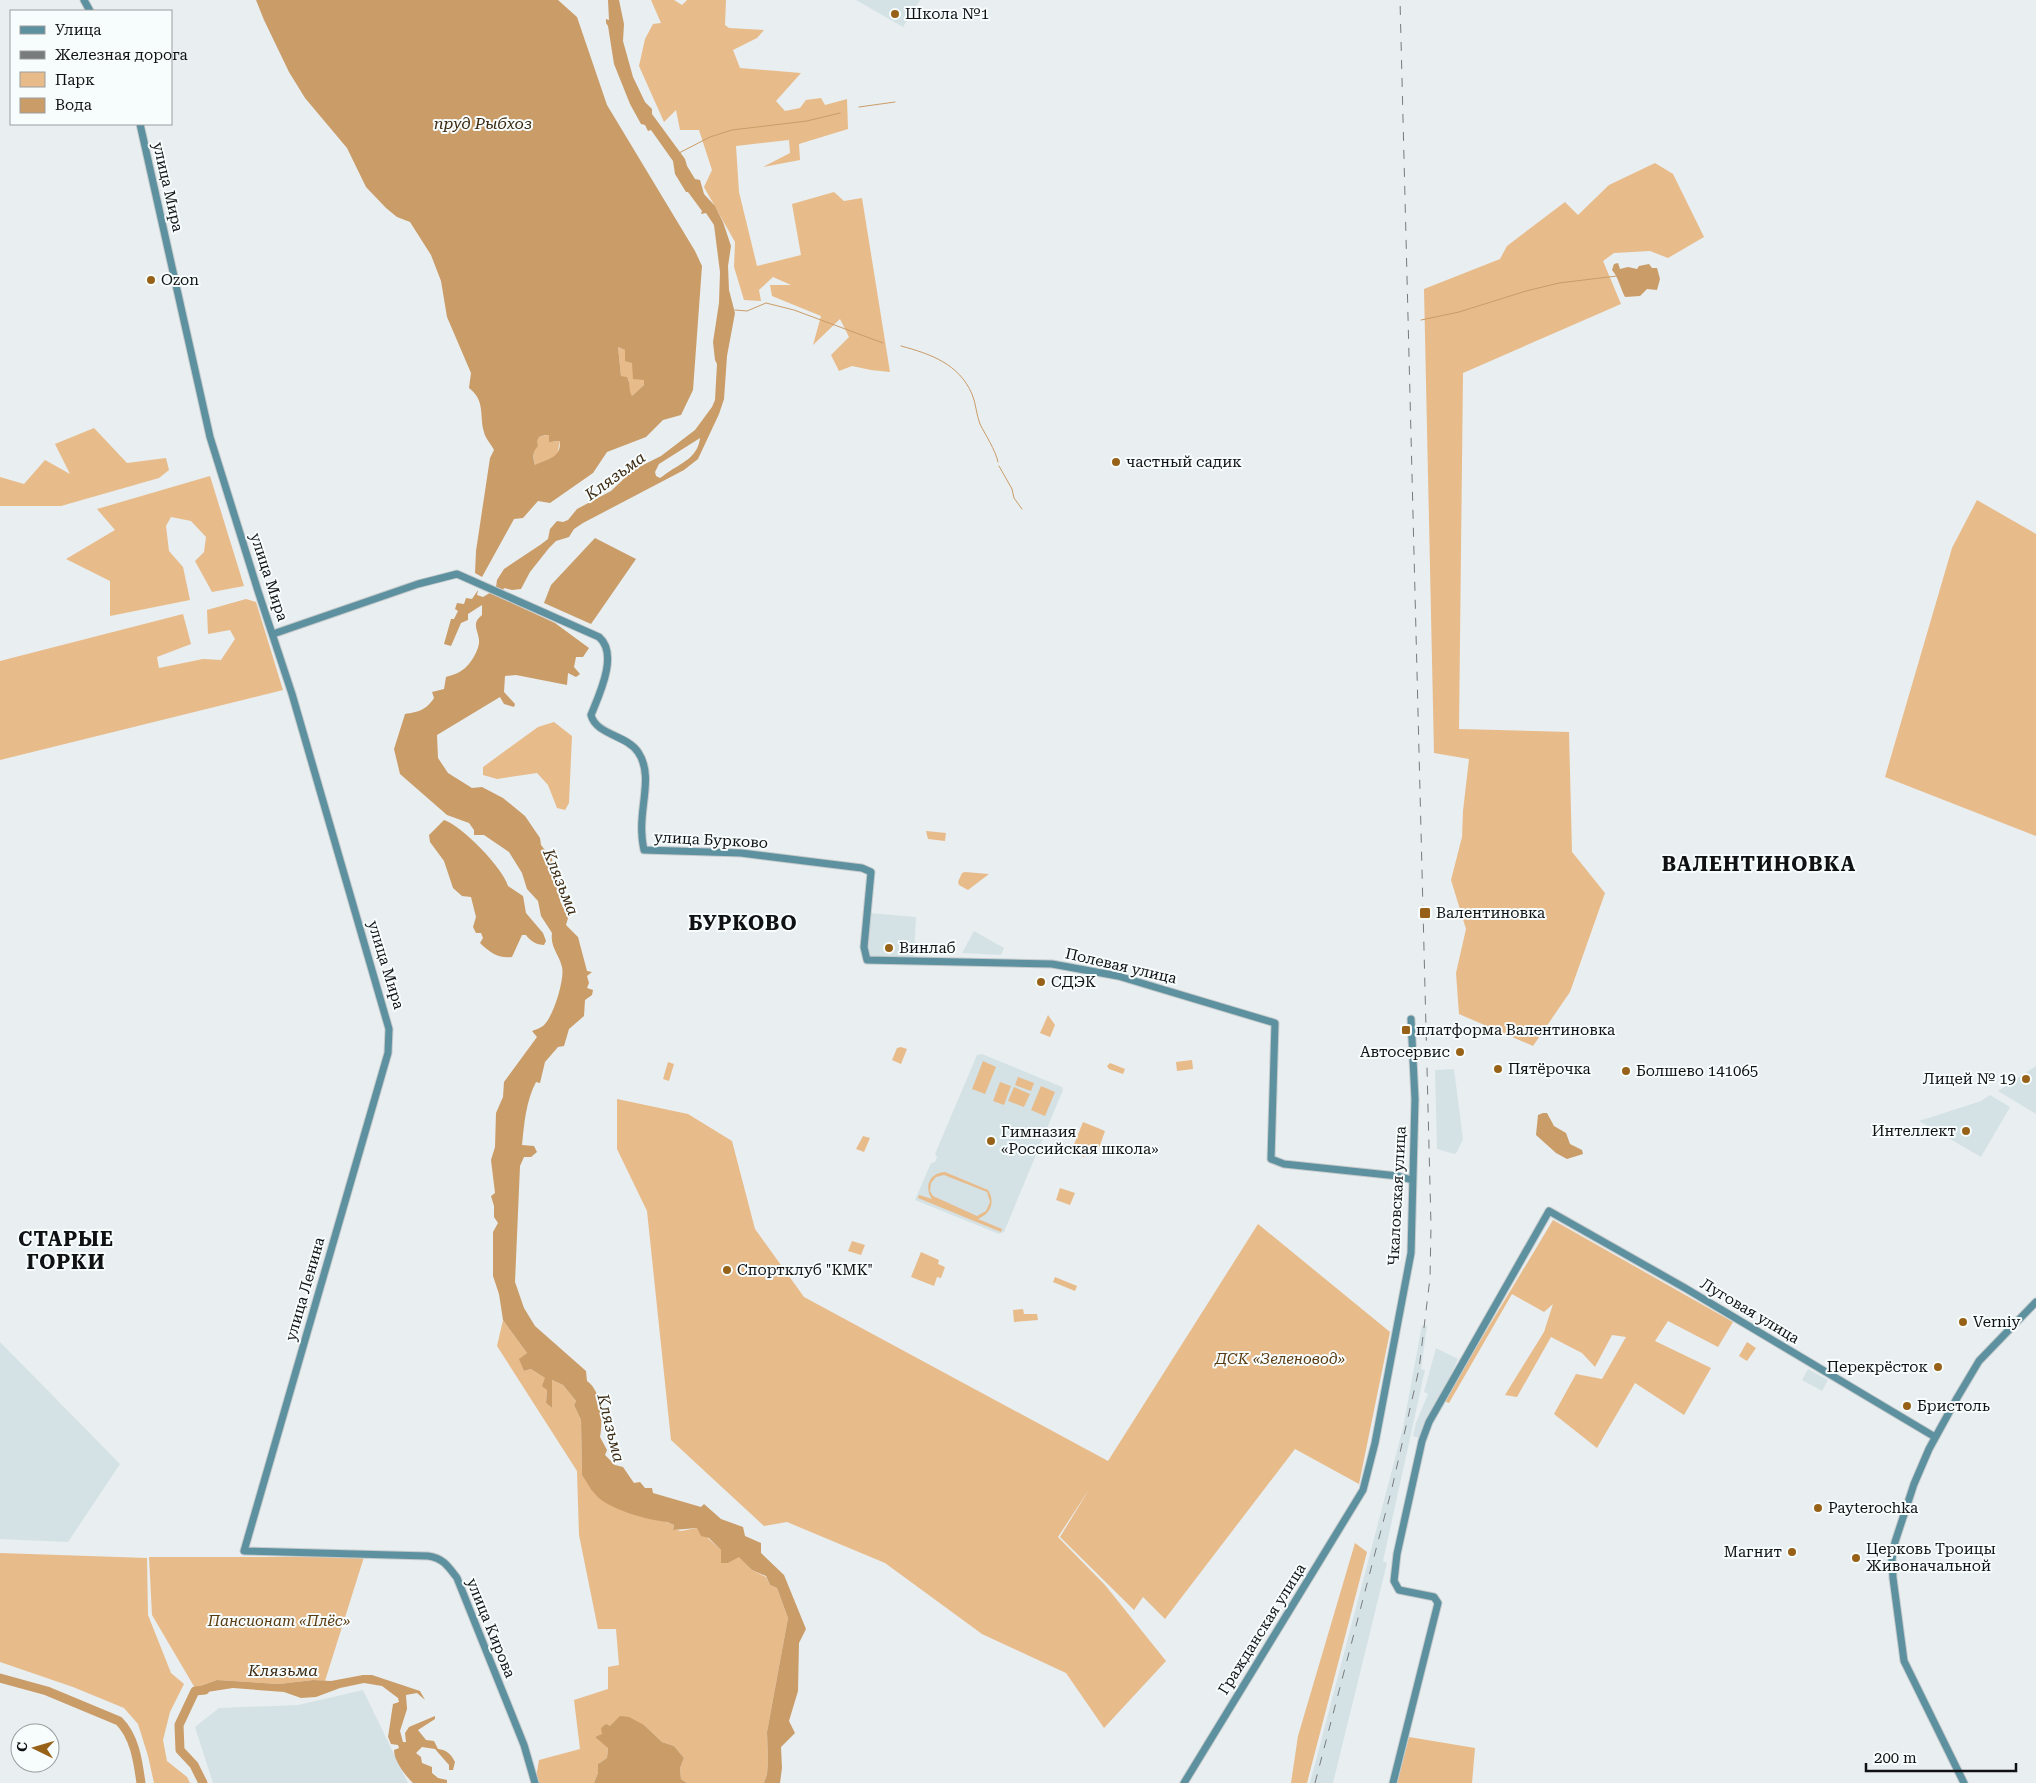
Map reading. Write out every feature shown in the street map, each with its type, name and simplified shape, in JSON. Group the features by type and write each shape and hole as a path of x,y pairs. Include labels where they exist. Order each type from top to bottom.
{"street":[{"name":"улица Мира","path":"140,125 210,436 292,694 388,1023 389,1035"},
{"name":"улица Бурково","path":"272,634 418,584 457,574 599,637 605,642 608,654 606,671 591,715 595,725 624,739 638,751 646,767 641,834 644,850 741,853 862,868 871,872 864,948 867,960"},
{"name":"Полевая улица","path":"867,960 1052,964 1118,976 1275,1023 1271,1159 1284,1164 1398,1176 1412,1180"},
{"name":"Чкаловская улица","path":"1363,1490 1375,1443 1411,1253 1415,1099 1411,1019"},
{"name":"улица Ленина","path":"244,1551 383,1071 388,1053 389,1035"},
{"name":"Луговая улица","path":"1393,1783 1438,1603 1434,1597 1398,1590 1394,1581 1397,1554 1422,1442 1429,1422 1548,1211 1688,1290 1936,1437"},
{"path":"1964,1783 1907,1668 1900,1640 1892,1559 1900,1522 1914,1484 1936,1437 1979,1361 2036,1302"},
{"name":"Гражданская улица","path":"1184,1783 1363,1490"},
{"name":"улица Кирова","path":"244,1551 428,1556 437,1557 445,1562 460,1587 524,1745 535,1783"}],"shaded area":[{"name":"Школа №1","path":"856,0 920,0 903,27"},
{"path":"869,913 916,917 914,957 866,956"},
{"path":"974,931 1004,948 1001,955 962,953"},
{"name":"Гимназия «Российская школа»","path":"982,1054 1062,1087 1063,1090 1004,1232 999,1234 915,1200 931,1163 935,1162 937,1157 935,1154 977,1055"},
{"name":"Лицей № 19","path":"2036,1066 2036,1114 1998,1091"},
{"path":"1454,1069 1463,1139 1455,1154 1437,1149 1435,1070"},
{"name":"Интеллект","path":"1990,1095 2010,1107 1981,1157 1919,1121 1981,1101"},
{"path":"1422,1325 1427,1326 1421,1369 1425,1370 1383,1561 1387,1563 1333,1783 1310,1783 1403,1428"},
{"path":"0,1342 120,1464 68,1542 0,1539"},
{"path":"1436,1348 1458,1359 1422,1439 1413,1436 1416,1423 1428,1394 1424,1392"},
{"path":"1808,1369 1828,1380 1822,1391 1802,1380"},
{"path":"363,1690 408,1783 213,1783 195,1727 219,1708 298,1705"}],"green space":[{"path":"651,0 674,0 682,5 687,0 726,0 725,25 729,28 764,30 757,38 733,50 740,68 801,73 776,101 785,111 800,108 806,100 821,98 825,105 847,99 848,129 799,144 800,160 763,167 790,153 789,140 736,146 739,192 757,266 801,255 792,204 834,192 844,201 862,198 890,372 852,366 839,371 831,355 849,337 840,319 813,345 821,316 772,296 770,285 791,285 773,277 759,290 761,301 744,300 734,267 735,242 704,187 712,170 699,130 680,130 676,110 664,122 639,66 645,39 653,24 661,23"},
{"path":"1655,163 1673,174 1704,237 1668,258 1650,251 1614,253 1603,261 1621,304 1463,373 1459,729 1569,732 1572,852 1605,893 1570,992 1533,1046 1459,1014 1456,973 1466,929 1451,880 1462,837 1469,759 1434,753 1424,289 1500,259 1507,246 1565,202 1578,215 1609,185"},
{"path":"618,347 625,350 644,380 644,385 631,397 629,380 621,376"},
{"path":"94,428 127,463 166,458 169,470 159,478 61,506 0,506 0,477 24,484 45,460 70,474 55,444"},
{"path":"550,434 553,442 560,441 557,455 535,465 534,451 537,440 539,437"},
{"path":"210,476 244,586 212,592 195,561 204,552 206,537 191,521 171,517 166,526 169,551 183,567 190,600 110,616 110,581 66,559 115,530 97,509"},
{"path":"1977,500 2036,534 2036,836 1885,777 1952,548"},
{"path":"246,599 256,602 283,690 0,760 0,661 183,614 191,644 157,657 159,668 203,659 221,660 235,639 230,630 208,634 207,610"},
{"path":"554,722 572,736 569,803 565,810 557,808 548,785 537,773 497,779 483,775 483,767 538,727"},
{"path":"926,831 946,833 945,841 928,839"},
{"path":"962,873 989,874 968,890 959,885 958,882"},
{"path":"1048,1015 1055,1025 1050,1037 1040,1033"},
{"path":"897,1048 907,1049 901,1064 892,1060"},
{"path":"1192,1060 1193,1069 1177,1071 1176,1062"},
{"path":"983,1061 996,1067 985,1094 972,1089"},
{"path":"668,1062 674,1064 669,1081 663,1079"},
{"path":"1110,1063 1125,1069 1123,1074 1109,1069 1107,1066"},
{"path":"1018,1077 1034,1083 1031,1091 1015,1085"},
{"path":"1000,1082 1011,1086 1004,1105 993,1101"},
{"path":"1041,1086 1055,1092 1045,1116 1031,1110"},
{"path":"1014,1087 1030,1094 1024,1107 1008,1101"},
{"name":"ДСК «Зеленовод»","path":"617,1099 688,1114 732,1141 755,1229 804,1297 1108,1461 1258,1224 1390,1332 1359,1484 1295,1449 1165,1619 1143,1597 1134,1610 1060,1537 1090,1488 1058,1537 1105,1585 1166,1661 1104,1728 1066,1673 982,1634 885,1563 787,1522 764,1526 671,1440 647,1211 617,1149"},
{"path":"1083,1122 1105,1131 1099,1148 1090,1144 1084,1157 1071,1152"},
{"path":"863,1136 870,1138 864,1152 856,1149"},
{"path":"945,1172 988,1190 992,1204 989,1211 978,1219 1002,1229 1001,1232 918,1198 919,1195 932,1199 928,1185 935,1175","holes":["944,1175 987,1192 990,1202 986,1211 977,1216 933,1196 930,1191 931,1183 936,1177"]},
{"path":"1060,1188 1075,1193 1070,1205 1056,1200"},
{"path":"1553,1220 1733,1322 1718,1347 1668,1321 1655,1341 1711,1368 1684,1415 1635,1383 1597,1448 1554,1414 1576,1374 1602,1379 1626,1337 1612,1335 1595,1367 1582,1353 1551,1337 1517,1397 1505,1395 1544,1332 1553,1304 1544,1312 1512,1294 1449,1403 1444,1401"},
{"path":"852,1241 865,1245 861,1255 848,1251"},
{"path":"921,1252 939,1260 938,1264 945,1267 941,1278 937,1277 934,1286 911,1277"},
{"path":"1055,1277 1077,1286 1075,1291 1053,1282"},
{"path":"1023,1309 1024,1314 1037,1314 1038,1320 1014,1322 1013,1310"},
{"path":"503,1320 527,1353 520,1359 524,1371 531,1369 545,1378 547,1390 546,1403 552,1408 552,1380 563,1385 576,1401 574,1405 581,1420 582,1475 591,1485 595,1494 674,1525 673,1529 681,1531 697,1528 721,1550 728,1563 739,1556 752,1570 766,1577 770,1585 777,1588 788,1618 767,1732 768,1761 764,1783 687,1783 681,1779 680,1768 684,1758 674,1746 662,1742 644,1725 595,1737 608,1747 607,1758 598,1764 598,1773 594,1783 535,1783 539,1760 580,1749 574,1700 608,1689 608,1667 619,1665 616,1629 598,1629 579,1535 577,1471 497,1346"},
{"path":"1747,1342 1756,1348 1747,1361 1739,1356"},
{"path":"1355,1543 1367,1552 1307,1783 1291,1783 1298,1736"},
{"path":"0,1553 147,1558 148,1615 171,1673 184,1684 170,1712 163,1740 167,1761 187,1777 190,1783 154,1783 138,1724 124,1708 73,1687 0,1662"},
{"name":"Пансионат «Плёс»","path":"149,1557 364,1557 325,1681 313,1680 279,1684 217,1680 195,1688 152,1615"},
{"path":"1409,1737 1475,1748 1472,1783 1397,1783"}],"water":[{"name":"пруд Рыбхоз","path":"256,0 558,0 577,17 607,105 695,251 702,266 693,390 681,415 663,420 646,437 607,452 593,473 550,503 538,501 523,518 514,519 482,577 475,573 476,551 490,458 494,450 485,434 478,398 469,388 471,373 447,317 441,281 431,255 410,222 397,217 366,187 347,148 305,98 289,72","holes":["618,347 625,350 625,361 632,363 633,379 644,380 644,385 632,396 627,377 621,376","549,435 549,442 560,441 560,447 552,458 535,465 534,455 538,446 537,441 539,437"]},
{"path":"608,0 619,0 624,24 623,41 633,77 645,102 652,109 652,114 685,159 695,179 700,180 704,194 715,206 723,222 731,246 728,266 729,290 735,313 727,356 724,399 698,459 684,470 583,523 574,529 569,537 556,541 530,572 521,589 512,590 504,588 503,590 496,587 497,580 504,569 548,539 550,529 557,521 563,522 568,520 577,509 611,491 633,470 661,456 695,430 715,400 717,364 713,342 719,303 720,272 714,225 706,213 701,214 702,211 688,192 686,192 675,174 673,161 651,130 648,131 645,125 641,124 630,104 614,64 606,23 606,19 609,20","holes":["700,438 693,454 685,461 660,478 656,476 655,472 659,464"]},
{"path":"1618,263 1620,269 1628,267 1637,269 1639,266 1649,264 1652,268 1657,268 1660,279 1657,290 1647,289 1640,296 1625,297 1612,270 1614,264"},
{"path":"595,538 636,559 591,624 544,603 551,585"},
{"path":"478,590 477,595 483,597 493,591 501,598 555,623 589,648 583,657 576,657 574,667 580,674 576,677 568,673 567,685 516,675 505,676 504,692 515,704 514,707 504,704 500,697 437,735 438,758 448,773 472,788 482,787 503,798 525,816 540,838 541,845 552,859 556,881 562,892 560,901 568,918 566,925 578,937 587,971 592,972 587,976 589,983 587,988 593,990 592,995 585,1000 584,1016 569,1029 564,1046 558,1047 545,1062 540,1083 536,1082 528,1105 522,1145 534,1146 537,1152 531,1157 524,1157 520,1166 515,1282 524,1308 535,1326 586,1371 587,1381 596,1392 600,1407 600,1437 607,1450 605,1455 615,1465 623,1467 634,1483 640,1482 645,1488 652,1488 653,1493 701,1507 704,1504 721,1519 743,1527 745,1536 761,1543 761,1553 784,1575 806,1629 799,1643 798,1691 789,1721 795,1733 781,1747 782,1768 780,1783 764,1783 768,1761 767,1732 788,1618 777,1588 770,1585 766,1576 752,1570 739,1557 728,1563 721,1563 721,1550 709,1538 701,1536 697,1528 673,1530 674,1525 618,1509 595,1494 582,1475 581,1420 574,1405 576,1401 563,1385 552,1380 552,1408 546,1403 547,1390 542,1386 545,1378 531,1369 524,1371 519,1359 527,1353 503,1320 499,1294 493,1276 493,1232 498,1223 494,1217 494,1206 491,1196 495,1193 491,1160 495,1147 496,1113 503,1097 504,1082 537,1037 532,1031 543,1026 551,1015 560,989 562,967 553,946 552,933 541,916 538,901 527,889 522,873 509,852 484,835 474,835 474,830 469,823 447,815 400,774 394,749 405,714 425,708 434,698 432,692 444,689 446,677 464,669 476,653 479,640 476,624 482,615 482,605 468,614 468,620 461,623 451,646 444,644 451,619 454,619 458,611 455,609 457,603 464,604 466,598 472,599"},
{"path":"444,820 461,830 481,848 505,878 508,886 523,896 526,913 543,933 546,941 544,945 536,943 526,935 522,935 512,957 503,957 494,954 480,943 483,938 481,933 476,933 473,927 476,917 471,897 462,896 453,888 444,861 430,842 429,835"},
{"path":"1547,1113 1554,1126 1566,1133 1570,1144 1582,1150 1583,1154 1567,1159 1556,1153 1536,1135 1538,1115"},
{"path":"372,1675 420,1691 425,1700 417,1693 406,1695 407,1709 400,1731 403,1742 406,1742 405,1733 409,1727 435,1716 435,1719 418,1730 426,1740 434,1741 438,1749 446,1751 450,1755 455,1762 453,1770 449,1770 449,1765 435,1749 422,1747 416,1753 421,1757 422,1763 432,1767 432,1773 438,1778 447,1780 447,1783 413,1783 400,1768 394,1754 394,1750 399,1748 398,1745 391,1744 388,1737 393,1704 399,1702 398,1698 382,1686 364,1683 340,1688 316,1697 301,1698 284,1692 233,1688 194,1694 195,1688 217,1680 279,1684 313,1680 331,1681"},
{"path":"620,1716 629,1717 644,1725 662,1742 674,1746 684,1758 680,1768 681,1779 687,1783 594,1783 598,1773 598,1764 607,1758 608,1748 595,1737 602,1734 601,1728 606,1724 610,1726"}],"waterway":[{"path":"859,107 895,102"},
{"path":"679,153 710,137 732,130 807,121 840,113"},
{"path":"1421,320 1459,312 1526,291 1559,283 1617,276"},
{"path":"735,310 747,311 766,303 794,310 883,343"},
{"path":"901,346 933,357 960,375 972,394 980,424 993,447 998,462"},
{"path":"999,466 1012,489 1014,498 1022,509"},
{"name":"Клязьма","path":"0,1678 47,1691 119,1721 129,1734 132,1742 141,1783"},
{"name":"Клязьма","path":"203,1783 194,1765 180,1750 179,1725 195,1691 205,1690"}],"railway":[{"path":"1315,1783 1392,1488 1419,1369 1430,1278 1431,1226 1400,0"}],"place":[{"name":"Школа №1","path":"895,14"},
{"name":"Ozon","path":"151,280"},
{"name":"частный садик","path":"1116,462"},
{"name":"Валентиновка","path":"1425,913"},
{"name":"Винлаб","path":"889,948"},
{"name":"СДЭК","path":"1041,982"},
{"name":"платформа Валентиновка","path":"1406,1030"},
{"name":"Автосервис","path":"1460,1052"},
{"name":"Пятёрочка","path":"1498,1069"},
{"name":"Болшево 141065","path":"1626,1071"},
{"name":"Лицей № 19","path":"2026,1079"},
{"name":"Интеллект","path":"1966,1131"},
{"name":"Гимназия «Российская школа»","path":"991,1141"},
{"name":"Спортклуб \"КМК\"","path":"727,1270"},
{"name":"Verniy","path":"1963,1322"},
{"name":"Перекрёсток","path":"1938,1367"},
{"name":"Бристоль","path":"1907,1406"},
{"name":"Payterochka","path":"1818,1508"},
{"name":"Магнит","path":"1792,1552"},
{"name":"Церковь Троицы Живоначальной","path":"1856,1558"}],"district":[{"name":"ВАЛЕНТИНОВКА","path":"1759,864"},
{"name":"БУРКОВО","path":"743,923"},
{"name":"СТАРЫЕ ГОРКИ","path":"66,1250"}]}
